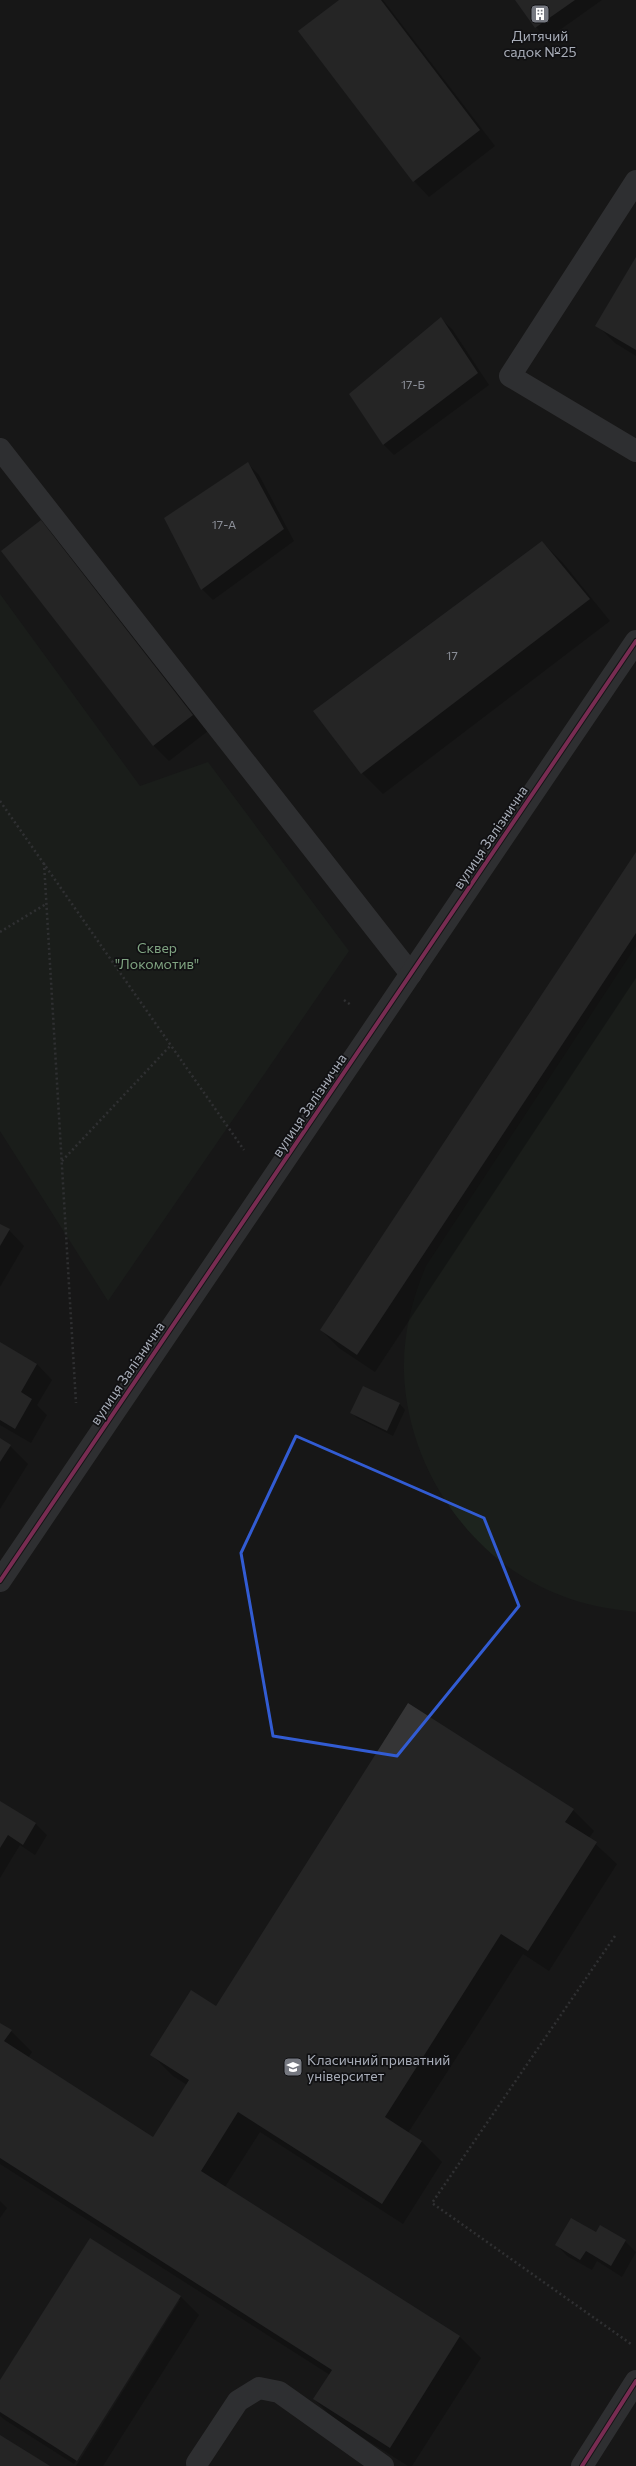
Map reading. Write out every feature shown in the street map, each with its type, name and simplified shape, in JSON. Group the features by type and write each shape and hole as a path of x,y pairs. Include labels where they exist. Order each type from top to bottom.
{"street":[{"path":"636,181 510,376 636,451"},
{"path":"0,449 411,974"},
{"name":"вулиця Залізнична","path":"0,1581 636,641"},
{"path":"582,2466 636,2381"},
{"path":"197,2463 238,2401 259,2388 279,2392 383,2466"}],"path":[{"path":"0,801 244,1150"},
{"path":"44,864 76,1403"},
{"path":"0,932 46,904"},
{"path":"61,1161 171,1045"},
{"path":"615,1936 432,2203 631,2344"}],"highlighted area":[{"path":"296,1436 484,1518 519,1606 397,1756 273,1736 241,1553"}],"green space":[{"name":"Сквер \"Локомотив\"","path":"0,594 140,786 208,762 349,951 108,1301 0,1131"},
{"path":"636,946 636,1612 597,1606 578,1601 560,1595 528,1580 498,1559 472,1535 449,1506 431,1475 417,1442 408,1407 404,1358 409,1318 426,1266"}],"building":[{"path":"339,0 381,0 480,130 413,182 298,31"},
{"name":"Дитячий садок №25","path":"515,0 575,0 535,28"},
{"path":"636,257 636,350 595,326"},
{"path":"441,317 478,373 383,445 349,394"},
{"path":"248,462 284,529 201,590 164,518"},
{"path":"41,520 193,715 153,746 1,551"},
{"path":"542,541 590,599 361,774 313,711"},
{"path":"636,852 636,933 357,1355 320,1330"},
{"path":"0,1224 10,1229 0,1246"},
{"path":"0,1342 37,1364 21,1392 32,1399 15,1429 0,1420"},
{"path":"363,1386 400,1403 387,1431 350,1413"},
{"path":"0,1438 11,1445 0,1462"},
{"name":"Класичний приватний університет","path":"408,1703 574,1809 565,1822 597,1842 528,1951 501,1934 385,2117 422,2141 382,2204 238,2112 201,2171 460,2336 390,2448 313,2399 332,2370 0,2158 0,2023 12,2030 4,2041 153,2137 189,2080 150,2055 191,1990 216,2006"},
{"path":"0,1801 36,1823 23,1845 8,1835 0,1848"},
{"path":"571,2218 596,2232 600,2225 626,2240 611,2266 586,2251 580,2260 555,2245"},
{"path":"90,2238 181,2296 77,2461 0,2412 0,2380"},
{"path":"0,2435 50,2466 0,2466"}],"cycle path":[{"path":"0,1581 636,641"},
{"path":"582,2466 636,2381"}],"place":[{"name":"Дитячий садок №25","path":"540,14"},
{"name":"Класичний приватний університет","path":"293,2067"}]}
